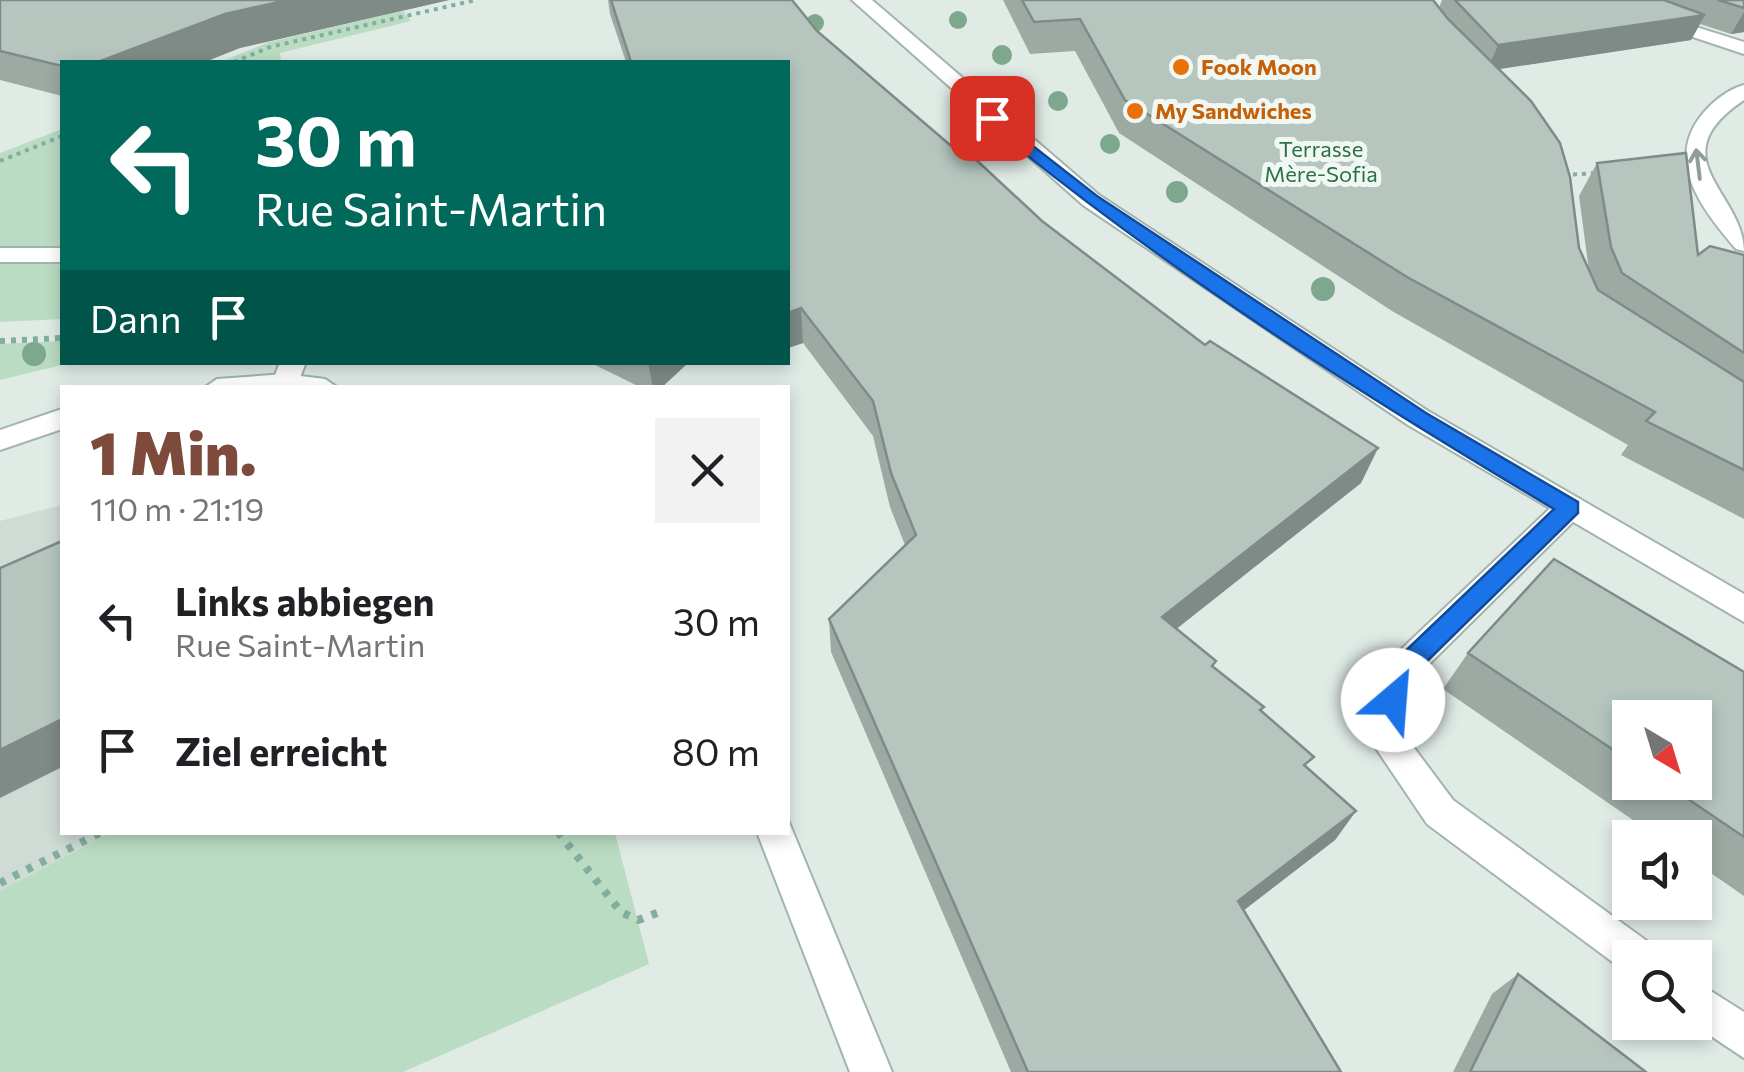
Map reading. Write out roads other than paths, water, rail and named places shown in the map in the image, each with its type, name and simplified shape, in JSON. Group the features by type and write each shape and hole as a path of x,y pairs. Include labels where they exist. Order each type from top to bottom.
{"street":[{"path":"861,0 1016,140 1091,200 1418,418 1744,609"},
{"path":"1591,0 1744,48"},
{"path":"1744,91 1721,103 1703,122 1694,166 1710,201 1744,244"},
{"path":"0,256 60,255"},
{"path":"231,385 289,373 318,385"},
{"path":"0,440 60,420"},
{"path":"1570,508 1404,668 1382,732 1440,812 1613,940"},
{"path":"776,835 872,1072"},
{"path":"1712,1013 1744,1037"}],"place":[{"name":"Fook Moon","path":"1181,67"},
{"name":"My Sandwiches","path":"1135,111"}],"park label":[{"name":"Terrasse Mère-Sofia","path":"1321,162"}]}
